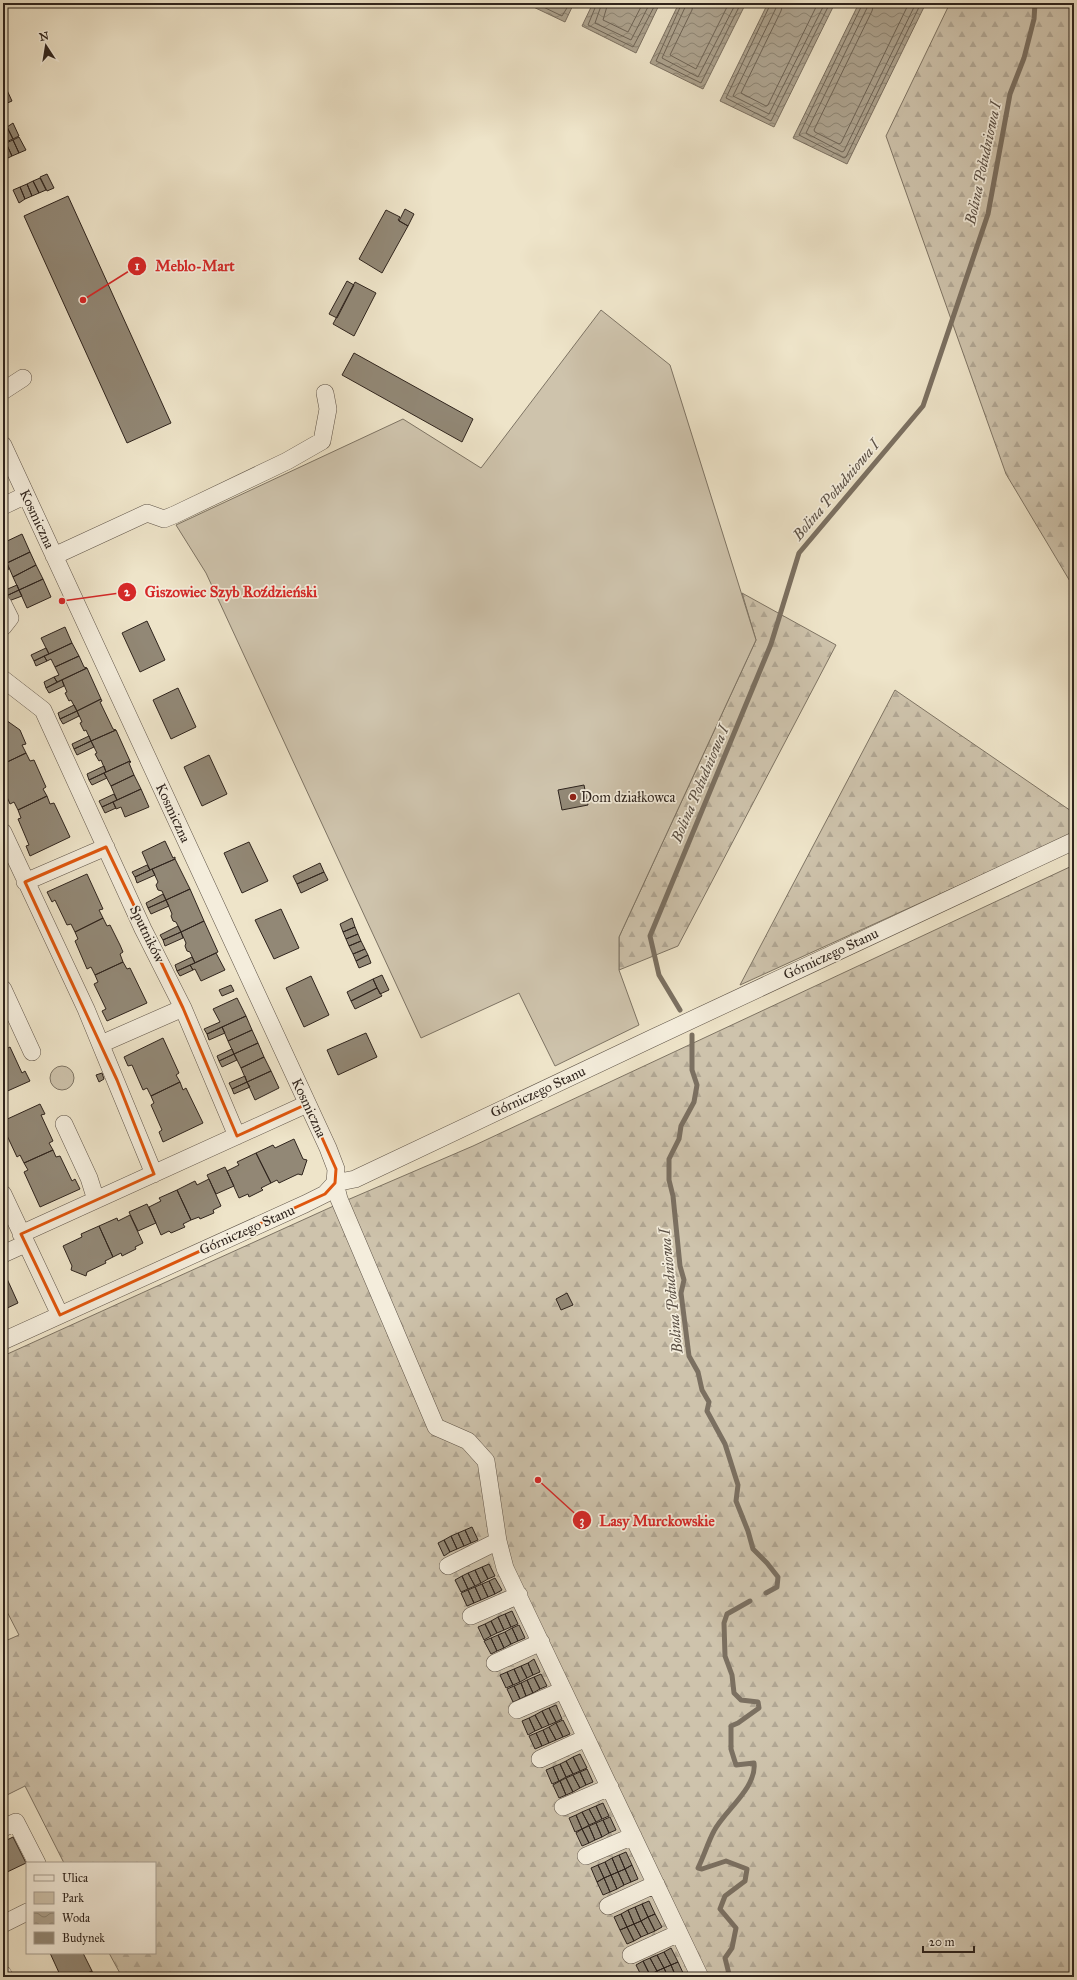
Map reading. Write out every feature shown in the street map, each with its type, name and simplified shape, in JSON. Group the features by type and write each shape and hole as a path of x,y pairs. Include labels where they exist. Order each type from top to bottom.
{"street":[{"path":"3,391 23,378"},
{"path":"54,556 147,513 164,519 174,515 287,461 310,448 322,440 328,409 325,393"},
{"name":"Kosmiczna","path":"3,445 336,1169 335,1183 339,1199 436,1428 468,1441 486,1461 498,1541 505,1568 700,1977"},
{"path":"3,506 26,495"},
{"name":"Sputników","path":"3,679 43,710 143,929 183,1008 237,1136"},
{"path":"3,832 101,1044 154,1174"},
{"name":"Górniczego Stanu","path":"3,1341 325,1194 335,1183 355,1179 669,1030 1074,841"},
{"path":"26,882 106,847"},
{"path":"3,989 32,1052"},
{"path":"101,1044 183,1008"},
{"path":"3,1254 23,1239 96,1200 307,1104"},
{"path":"64,1124 90,1178 96,1200"},
{"path":"3,1194 60,1315"},
{"path":"448,1566 498,1541"},
{"path":"471,1616 518,1595"},
{"path":"495,1663 541,1642"},
{"path":"517,1710 563,1690"},
{"path":"540,1759 586,1738"},
{"path":"563,1807 610,1787"},
{"path":"3,1828 16,1822 37,1862"},
{"path":"586,1856 633,1836"},
{"path":"608,1906 656,1884"},
{"path":"3,1924 26,1912"},
{"path":"632,1954 679,1933"}],"highlighted area":[{"path":"106,847 183,1008 237,1136 307,1104 336,1169 335,1183 325,1194 60,1315 21,1234 154,1174 117,1080 25,882"}],"green space":[{"path":"950,3 1074,3 1074,588 1006,474 886,136"},
{"path":"601,310 670,365 756,640 619,937 619,970 639,1025 555,1066 519,993 421,1038 206,573 176,525 403,419 481,468"},
{"path":"742,593 836,645 678,946 619,970 619,937 756,640"},
{"path":"895,690 1074,813 1074,833 740,985"},
{"path":"1074,865 1074,1977 122,1977 110,1954 156,1954 156,1862 63,1862 25,1786 3,1797 3,1642 19,1635 3,1604 3,1356 338,1204 473,1146"},
{"path":"62,1066 67,1067 73,1073 73,1083 67,1089 62,1090 57,1089 51,1083 50,1078 51,1073 57,1067"}],"water":[{"path":"525,3 574,3 565,22"},
{"path":"593,3 660,3 636,53 582,26"},
{"path":"679,3 746,3 703,89 650,63"},
{"path":"768,3 835,3 774,127 720,101"},
{"path":"859,3 926,3 847,164 793,138"}],"building":[{"path":"6,88 12,101 5,104 3,100 3,90"},
{"path":"13,123 19,136 13,139 7,127"},
{"path":"7,127 13,139 6,142 3,136 3,128"},
{"path":"19,137 26,150 19,153 13,140"},
{"path":"13,140 19,153 12,156 6,143"},
{"path":"6,143 12,156 6,159 3,153 3,145"},
{"path":"47,174 54,188 47,191 40,177"},
{"path":"40,178 46,190 39,193 33,181"},
{"path":"33,181 39,193 32,196 27,184"},
{"path":"27,184 32,196 25,199 20,187"},
{"path":"20,187 25,199 19,203 13,190"},
{"path":"68,196 171,423 127,443 24,216"},
{"path":"405,209 414,214 408,226 399,221"},
{"path":"386,210 400,217 398,220 408,226 382,273 359,259"},
{"path":"347,281 354,285 337,318 329,314"},
{"path":"355,282 376,293 354,336 333,324"},
{"path":"354,353 473,419 462,442 342,375"},
{"path":"22,534 30,552 7,563 3,555 3,543"},
{"path":"30,552 36,565 13,577 7,563"},
{"path":"7,563 9,569 3,572 3,565"},
{"path":"36,565 43,579 19,590 13,577"},
{"path":"43,579 51,597 27,608 19,590"},
{"path":"17,585 19,590 4,597 3,591"},
{"path":"19,590 22,596 6,602 4,597"},
{"path":"147,621 165,660 140,672 122,633"},
{"path":"65,627 72,643 49,654 41,638"},
{"path":"72,643 79,656 55,667 51,659 47,661 44,656"},
{"path":"46,648 49,654 34,661 31,655"},
{"path":"44,656 47,661 36,666 34,661"},
{"path":"79,656 84,667 87,668 57,682 54,677 59,675 55,667"},
{"path":"87,668 101,699 77,711 65,693 67,692 62,680"},
{"path":"54,677 57,682 46,688 44,682"},
{"path":"62,680 64,686 49,693 46,688"},
{"path":"178,688 196,727 171,739 153,700"},
{"path":"101,699 102,701 100,702 113,729 116,730 91,741 86,730 84,731 80,723 82,722 77,711"},
{"path":"74,705 77,711 60,719 58,713"},
{"path":"77,711 79,716 63,724 60,719"},
{"path":"3,718 20,730 26,744 22,745 26,753 3,764"},
{"path":"116,730 130,761 106,772 101,760 99,761 95,754 97,753 91,741"},
{"path":"89,736 91,741 74,749 72,744"},
{"path":"91,741 94,747 77,755 74,749"},
{"path":"26,753 30,761 34,760 46,787 43,789 47,796 18,810 14,802 10,804 3,788 3,764"},
{"path":"209,755 227,794 202,806 184,767"},
{"path":"130,761 131,762 129,763 134,775 111,786 104,773"},
{"path":"104,766 106,772 89,780 87,774"},
{"path":"104,773 107,778 92,785 89,780"},
{"path":"134,775 141,789 117,800 111,786"},
{"name":"Dom działkowca","path":"584,785 588,805 562,810 558,790"},
{"path":"141,789 149,807 125,817 121,807 116,809 113,802"},
{"path":"114,794 117,800 102,807 99,801"},
{"path":"47,796 50,804 54,803 70,837 30,856 26,846 29,845 18,819 21,818 18,810"},
{"path":"113,802 116,808 105,813 102,807"},
{"path":"165,841 173,858 175,857 175,859 150,870 142,852"},
{"path":"249,842 268,881 242,893 224,853"},
{"path":"175,859 190,889 166,900 162,891 158,890 156,885 158,882 152,869"},
{"path":"320,863 324,872 297,884 293,876"},
{"path":"147,865 150,870 135,877 132,872"},
{"path":"152,869 155,875 137,883 135,877"},
{"path":"324,872 328,880 301,893 297,884"},
{"path":"87,874 103,909 99,910 103,918 75,932 71,924 67,925 55,900 52,902 47,892"},
{"path":"190,889 204,921 181,932 176,922 173,921 171,916 172,914 166,900"},
{"path":"163,894 166,900 148,908 146,903"},
{"path":"166,900 169,906 151,914 148,908"},
{"path":"281,909 299,948 274,959 255,920"},
{"path":"103,918 107,926 110,925 120,945 123,952 120,954 123,962 95,975 91,967 87,969 75,941 78,939 75,932"},
{"path":"352,918 355,927 343,932 340,924"},
{"path":"204,921 218,952 195,963 190,952 187,951 185,946 186,943 181,932"},
{"path":"178,926 181,932 163,940 160,935"},
{"path":"355,927 358,934 346,939 343,932"},
{"path":"181,932 183,938 165,946 163,940"},
{"path":"358,934 361,941 349,946 346,939"},
{"path":"361,941 365,949 353,954 349,946"},
{"path":"365,949 368,955 356,961 353,954"},
{"path":"216,953 225,970 201,981 195,969 193,970 190,965"},
{"path":"368,955 371,963 359,968 356,961"},
{"path":"192,957 195,963 177,971 175,965"},
{"path":"123,962 127,969 130,968 147,1003 107,1021 102,1011 106,1009 94,984 98,982 95,975"},
{"path":"190,965 193,970 180,976 177,971"},
{"path":"382,975 389,990 380,994 373,979"},
{"path":"311,976 329,1015 304,1027 286,988"},
{"path":"373,979 377,988 351,1001 347,992"},
{"path":"231,985 234,991 222,996 219,990"},
{"path":"377,988 382,996 355,1009 351,1001"},
{"path":"237,998 246,1016 207,1034 204,1029 220,1022 213,1009"},
{"path":"246,1016 252,1030 228,1041 222,1027"},
{"path":"222,1027 225,1033 209,1040 207,1034"},
{"path":"252,1030 258,1043 234,1054 228,1041"},
{"path":"366,1033 377,1057 338,1075 327,1050"},
{"path":"163,1038 179,1073 176,1075 180,1082 151,1096 147,1088 143,1090 132,1065 128,1066 124,1057"},
{"path":"3,1043 6,1049 10,1047 22,1073 25,1071 30,1081 3,1093"},
{"path":"258,1043 264,1057 241,1068 234,1054"},
{"path":"232,1049 234,1054 219,1061 217,1056"},
{"path":"234,1054 237,1060 222,1067 219,1061"},
{"path":"264,1057 271,1071 247,1082 241,1068"},
{"path":"271,1071 279,1088 255,1100 247,1082"},
{"path":"102,1073 104,1079 99,1082 96,1075"},
{"path":"245,1076 247,1082 232,1089 229,1083"},
{"path":"180,1082 183,1090 186,1088 203,1123 163,1142 159,1132 162,1130 151,1105 154,1103 151,1096"},
{"path":"247,1082 250,1087 234,1094 232,1089"},
{"path":"40,1104 45,1114 41,1115 53,1141 49,1143 53,1150 24,1163 20,1155 17,1157 3,1127 3,1121"},
{"path":"294,1139 303,1159 307,1160 302,1175 298,1174 279,1183 277,1180 271,1183 256,1153 273,1145 275,1148"},
{"path":"53,1150 56,1157 60,1156 72,1181 75,1179 80,1189 40,1207 24,1172 28,1170 24,1163"},
{"path":"256,1153 271,1183 261,1188 263,1190 249,1197 248,1194 239,1198 227,1171 239,1165 237,1162"},
{"path":"225,1167 234,1186 216,1194 207,1175"},
{"path":"209,1179 221,1206 213,1210 214,1213 200,1219 199,1217 191,1220 177,1190 195,1181 197,1185"},
{"path":"177,1190 191,1220 183,1224 185,1227 171,1233 169,1231 161,1235 149,1207 161,1201 159,1198"},
{"path":"147,1204 156,1223 138,1231 129,1212"},
{"path":"130,1215 143,1243 135,1247 136,1249 122,1256 121,1253 113,1257 99,1226 117,1218 118,1221"},
{"path":"99,1226 113,1257 105,1261 106,1263 87,1272 86,1276 71,1270 72,1266 63,1246 82,1237 81,1234"},
{"path":"3,1270 18,1303 3,1310"},
{"path":"567,1293 573,1305 561,1310 556,1299"},
{"path":"472,1527 478,1540 471,1543 465,1530"},
{"path":"465,1530 471,1543 464,1546 458,1533"},
{"path":"458,1533 464,1546 457,1549 451,1536"},
{"path":"451,1536 457,1549 450,1552 444,1540"},
{"path":"444,1540 450,1552 444,1556 438,1543"},
{"path":"489,1564 495,1576 488,1579 482,1567"},
{"path":"482,1567 488,1579 481,1583 475,1570"},
{"path":"475,1570 481,1583 475,1586 468,1573"},
{"path":"468,1573 475,1586 468,1589 462,1576"},
{"path":"462,1576 468,1589 461,1592 455,1580"},
{"path":"495,1578 502,1590 495,1594 489,1581"},
{"path":"489,1581 495,1594 488,1597 482,1584"},
{"path":"482,1584 488,1597 481,1600 475,1587"},
{"path":"475,1587 481,1600 474,1603 468,1590"},
{"path":"468,1590 474,1603 467,1606 461,1593"},
{"path":"512,1611 518,1624 511,1627 505,1614"},
{"path":"505,1614 511,1627 504,1630 498,1617"},
{"path":"498,1617 504,1630 497,1633 491,1621"},
{"path":"491,1621 497,1633 491,1636 485,1624"},
{"path":"485,1624 491,1636 484,1640 478,1627"},
{"path":"519,1625 525,1638 518,1641 512,1628"},
{"path":"512,1628 518,1641 511,1644 505,1632"},
{"path":"505,1632 511,1644 504,1648 498,1635"},
{"path":"498,1635 504,1648 497,1651 491,1638"},
{"path":"491,1638 497,1651 491,1654 484,1641"},
{"path":"534,1659 540,1672 533,1675 528,1663"},
{"path":"528,1663 533,1675 527,1678 521,1666"},
{"path":"521,1666 527,1678 520,1682 514,1669"},
{"path":"514,1669 520,1682 513,1685 507,1672"},
{"path":"507,1672 513,1685 506,1688 500,1675"},
{"path":"541,1674 547,1686 540,1689 534,1677"},
{"path":"534,1677 540,1689 533,1693 527,1680"},
{"path":"527,1680 533,1693 526,1696 521,1683"},
{"path":"521,1683 526,1696 520,1699 514,1686"},
{"path":"514,1686 520,1699 513,1702 507,1689"},
{"path":"556,1705 562,1719 556,1722 549,1708"},
{"path":"549,1708 556,1722 549,1725 542,1711"},
{"path":"542,1711 549,1725 542,1728 535,1715"},
{"path":"535,1715 542,1728 535,1731 529,1718"},
{"path":"529,1718 535,1731 528,1735 522,1721"},
{"path":"563,1720 570,1734 563,1737 556,1723"},
{"path":"556,1723 563,1737 556,1740 549,1727"},
{"path":"549,1727 556,1740 549,1743 543,1730"},
{"path":"543,1730 549,1743 542,1746 536,1733"},
{"path":"536,1733 542,1746 535,1749 529,1736"},
{"path":"580,1754 587,1768 580,1771 573,1757"},
{"path":"573,1757 580,1771 573,1774 566,1761"},
{"path":"566,1761 573,1774 566,1777 560,1764"},
{"path":"560,1764 566,1777 559,1781 553,1767"},
{"path":"553,1767 559,1781 552,1784 546,1770"},
{"path":"587,1769 593,1782 586,1785 580,1772"},
{"path":"580,1772 586,1785 580,1788 573,1775"},
{"path":"573,1775 580,1788 573,1792 566,1778"},
{"path":"566,1778 573,1792 566,1795 560,1781"},
{"path":"560,1781 566,1795 559,1798 553,1785"},
{"path":"603,1803 609,1816 602,1819 596,1806"},
{"path":"596,1806 602,1819 596,1822 589,1809"},
{"path":"589,1809 596,1822 589,1825 582,1812"},
{"path":"582,1812 589,1825 582,1829 576,1815"},
{"path":"576,1815 582,1829 575,1832 569,1818"},
{"path":"610,1817 616,1830 609,1833 603,1820"},
{"path":"603,1820 609,1833 602,1837 596,1823"},
{"path":"596,1823 602,1837 595,1840 589,1826"},
{"path":"589,1826 595,1840 589,1843 582,1829"},
{"path":"582,1829 589,1843 582,1846 576,1833"},
{"path":"13,1837 26,1863 3,1874 3,1842"},
{"path":"626,1852 632,1865 625,1869 619,1855"},
{"path":"619,1855 625,1869 618,1872 612,1858"},
{"path":"612,1858 618,1872 611,1875 605,1862"},
{"path":"605,1862 611,1875 604,1878 598,1865"},
{"path":"598,1865 604,1878 597,1882 591,1868"},
{"path":"632,1865 638,1879 631,1882 625,1869"},
{"path":"625,1869 631,1882 624,1885 618,1872"},
{"path":"618,1872 624,1885 617,1889 611,1875"},
{"path":"611,1875 617,1889 610,1892 604,1878"},
{"path":"604,1878 610,1892 603,1895 597,1882"},
{"path":"649,1901 655,1914 648,1917 642,1904"},
{"path":"642,1904 648,1917 641,1921 635,1907"},
{"path":"635,1907 641,1921 634,1924 628,1910"},
{"path":"628,1910 634,1924 627,1927 621,1914"},
{"path":"621,1914 627,1927 620,1930 614,1917"},
{"path":"655,1914 662,1927 655,1931 648,1917"},
{"path":"648,1917 655,1931 648,1934 641,1921"},
{"path":"641,1921 648,1934 641,1937 634,1924"},
{"path":"634,1924 641,1937 634,1941 627,1927"},
{"path":"627,1927 634,1941 627,1944 620,1930"},
{"path":"671,1948 678,1962 671,1965 664,1952"},
{"path":"664,1952 671,1965 664,1968 657,1955"},
{"path":"50,1954 84,1954 92,1971 80,1977 61,1977"},
{"path":"657,1955 664,1968 657,1971 650,1958"},
{"path":"650,1958 657,1971 650,1975 643,1961"},
{"path":"643,1961 650,1975 645,1977 642,1977 636,1965"},
{"path":"678,1962 684,1975 676,1977 671,1965"},
{"path":"671,1965 676,1977 668,1977 664,1968"},
{"path":"664,1968 668,1977 659,1977 657,1971"},
{"path":"92,1971 95,1977 80,1977"},
{"path":"657,1971 659,1977 651,1977 650,1975"}],"waterway":[{"name":"Bolina Południowa I","path":"680,1010 659,975 650,936 771,644 799,553 923,406 988,214 1010,94 1024,58 1034,19 1035,3"},
{"name":"Bolina Południowa I","path":"692,1035 692,1070 697,1085 694,1102 681,1126 679,1139 669,1159 669,1180 673,1196 680,1266 684,1280 681,1293 689,1356 698,1372 702,1390 709,1402 707,1411 725,1444 738,1485 736,1501 748,1531 753,1549 778,1577 777,1587 766,1593"},
{"name":"Bolina Południowa I","path":"727,1977 729,1974 725,1958 732,1948 736,1928 720,1909 725,1896 745,1881 747,1869 726,1861 702,1869 698,1868 714,1831 739,1799 754,1772 754,1763 736,1765 731,1749 731,1726 738,1723 759,1708 758,1702 741,1700 734,1693 732,1675 725,1656 724,1623 727,1614 750,1601"}],"place":[{"name":"Meblo-Mart","path":"83,300"},
{"name":"Giszowiec Szyb Roździeński","path":"62,601"},
{"name":"Dom działkowca","path":"573,797"},
{"name":"Lasy Murckowskie","path":"538,1480"}]}
